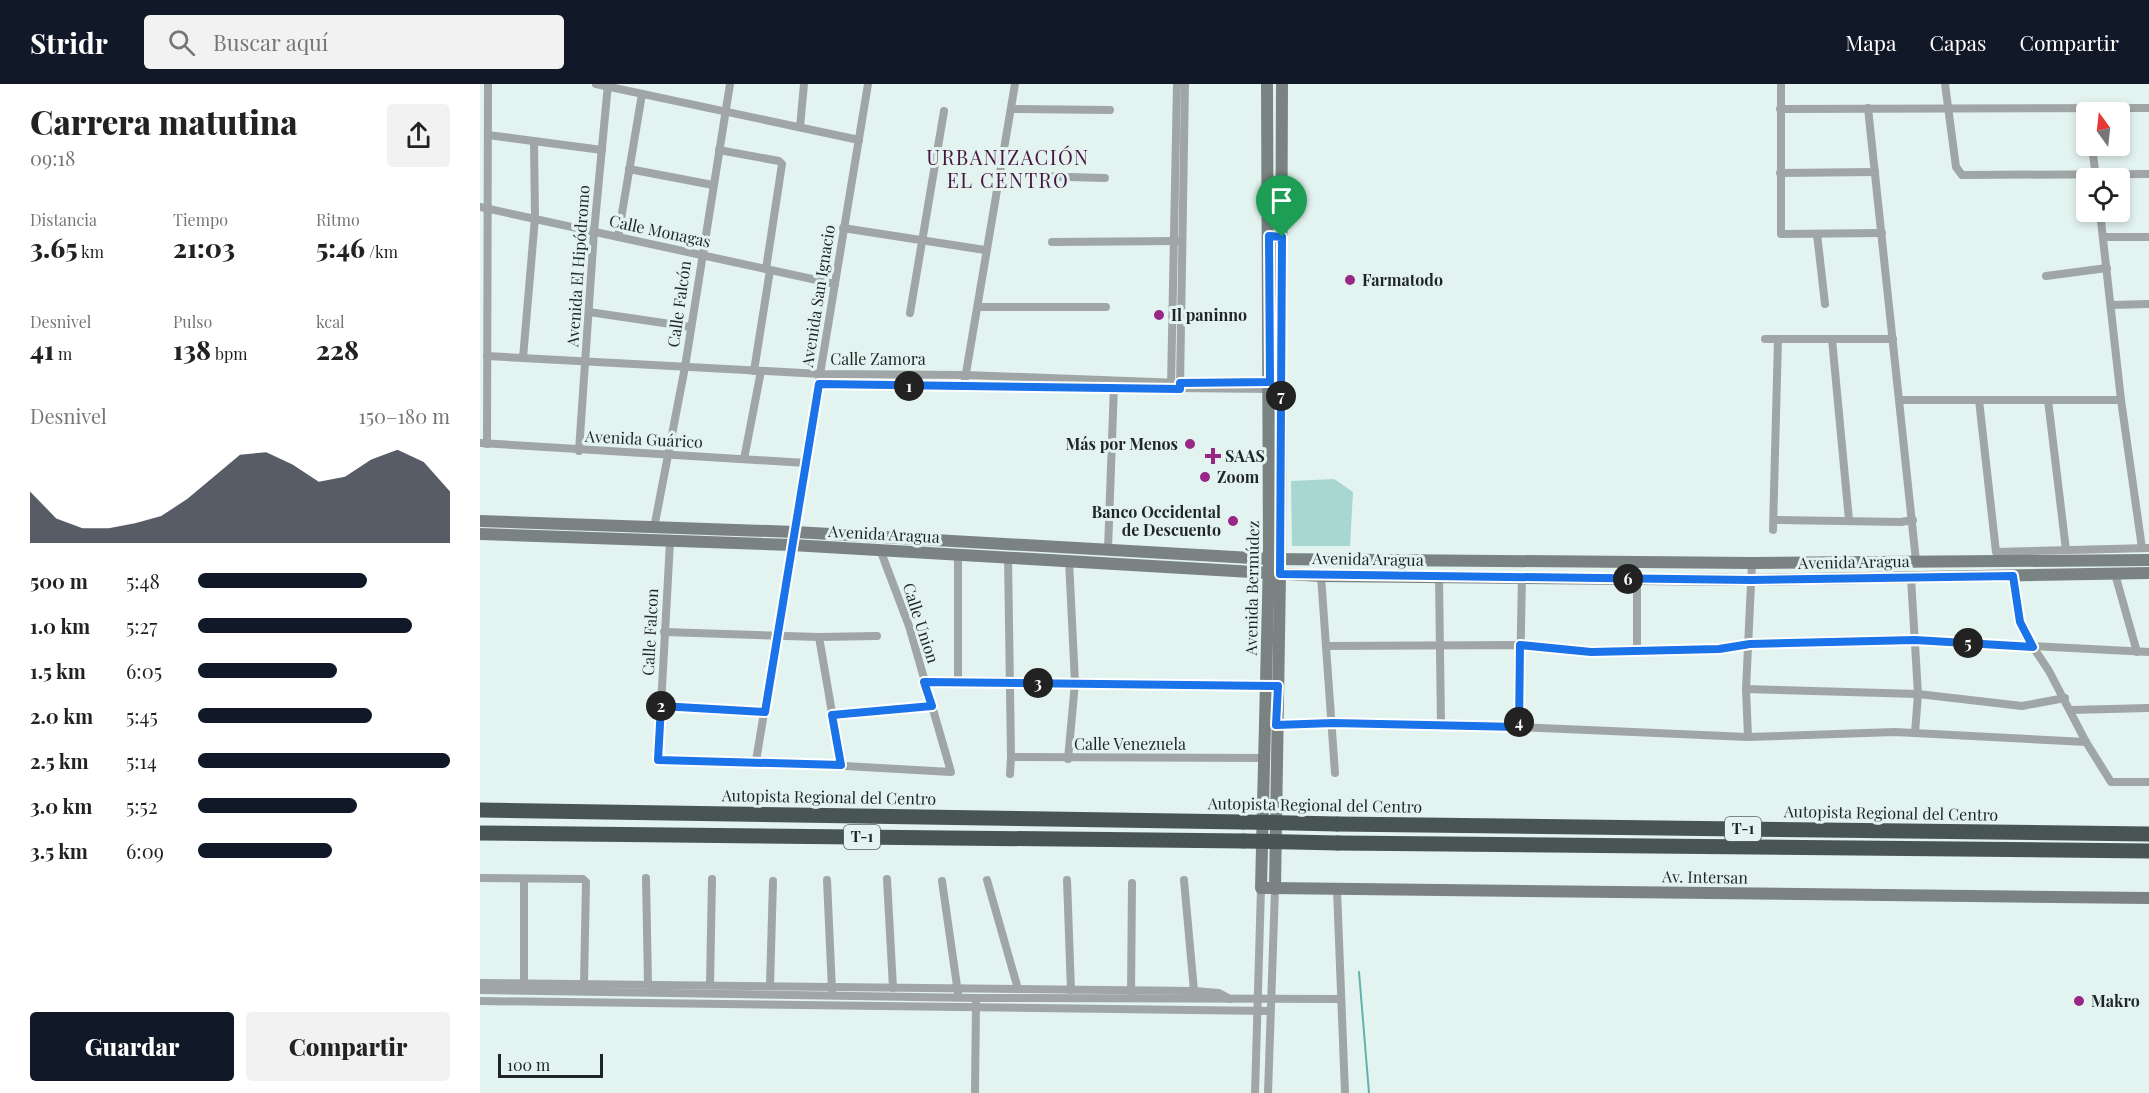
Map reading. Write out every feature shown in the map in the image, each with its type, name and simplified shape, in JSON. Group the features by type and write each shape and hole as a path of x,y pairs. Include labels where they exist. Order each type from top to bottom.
{"highway":[{"name":"Autopista Regional del Centro","path":"480,810 2149,834"},
{"name":"T-1","path":"480,833 2149,851"}],"street":[{"path":"484,444 487,356 483,336 483,207 484,146 488,135 488,84"},
{"path":"596,84 859,140"},
{"name":"Calle Falcón","path":"654,528 685,367 730,84"},
{"path":"800,127 804,84"},
{"name":"Avenida San Ignacio","path":"756,761 868,84"},
{"path":"964,387 985,250 1015,84"},
{"path":"1177,84 1178,241"},
{"path":"1175,386 1178,241 1185,84"},
{"name":"Avenida Bermúdez","path":"1267,84 1270,386 1275,558"},
{"name":"Avenida Bermúdez","path":"1268,1093 1269,1011 1275,889 1276,725 1273,686 1282,237 1282,84"},
{"path":"1781,84 1781,234 1882,233"},
{"path":"1946,84 1956,167 1962,175 2076,176"},
{"name":"Avenida El Hipódromo","path":"579,451 594,232 608,85"},
{"path":"618,237 642,94"},
{"path":"1868,108 1916,561"},
{"path":"2130,109 2149,108"},
{"path":"1011,109 1110,110"},
{"path":"1780,109 2076,110"},
{"path":"910,313 944,111"},
{"path":"488,135 602,150"},
{"path":"523,358 535,218 534,141"},
{"path":"719,150 779,161 782,164 758,371 744,459"},
{"path":"629,168 713,185"},
{"path":"1780,173 1875,172"},
{"path":"2130,175 2149,174"},
{"path":"1000,175 1105,178"},
{"name":"Calle Monagas","path":"483,207 835,284"},
{"path":"1979,400 1996,552 2145,548 2121,400 2102,222"},
{"path":"843,228 985,250"},
{"path":"1817,234 1825,304"},
{"path":"1269,236 1282,237"},
{"path":"2104,237 2149,237"},
{"path":"1052,242 1178,241"},
{"path":"2046,276 2107,268"},
{"path":"2111,305 2149,304"},
{"path":"978,307 1106,307"},
{"path":"589,312 691,327"},
{"path":"1765,339 1893,339"},
{"path":"1778,339 1774,525 1849,520 1901,522 1913,520"},
{"path":"1832,339 1849,520"},
{"name":"Calle Zamora","path":"487,356 821,374 966,375 1114,385"},
{"name":"Calle Zamora","path":"819,384 964,387 1270,386"},
{"path":"1108,550 1114,385"},
{"path":"1900,400 2121,400"},
{"path":"2048,400 2066,550"},
{"name":"Avenida Guárico","path":"484,444 806,463"},
{"name":"Avenida Aragua","path":"480,521 795,532 1275,558 1752,563 2149,560"},
{"name":"Avenida Aragua","path":"480,534 792,545 1321,576 1751,580 2149,573"},
{"name":"Calle Falcon","path":"670,542 658,760 756,761"},
{"name":"Calle Union","path":"841,765 951,772 909,626 881,552"},
{"path":"958,555 958,682"},
{"path":"1008,557 1011,683 1010,774"},
{"path":"1068,759 1075,683 1069,560"},
{"path":"1748,737 1746,689 1750,644 1752,563"},
{"path":"2115,574 2137,652"},
{"path":"1321,576 1335,773"},
{"path":"1439,576 1441,726"},
{"path":"2013,576 2020,622 2111,782 2149,782"},
{"path":"1519,727 1522,578"},
{"path":"1911,578 1918,694 1915,733"},
{"path":"1637,579 1637,650"},
{"path":"664,632 819,637 877,636"},
{"path":"756,761 841,765 819,637"},
{"path":"1326,646 1520,645 1591,652 1719,649 1750,644 1915,640 2149,652"},
{"path":"924,682 1273,686"},
{"name":"Avenida Bermúdez","path":"1255,1093 1256,1000 1266,758 1273,686"},
{"path":"1746,689 1918,694 2022,706 2065,699"},
{"path":"661,706 765,712"},
{"path":"832,715 932,706"},
{"path":"2071,710 2149,708"},
{"path":"1276,725 1333,723 1519,727 1748,737 1915,733 2086,741"},
{"name":"Calle Venezuela","path":"1011,758 1266,758"},
{"path":"480,878 583,879 586,882 584,984"},
{"path":"646,878 648,984"},
{"path":"524,879 524,984"},
{"path":"710,984 712,879"},
{"path":"887,879 893,988"},
{"path":"827,880 832,991"},
{"path":"987,880 1018,989"},
{"path":"1067,880 1071,990"},
{"path":"1184,880 1194,991"},
{"path":"770,985 773,881"},
{"path":"942,881 958,998"},
{"path":"1131,994 1132,883"},
{"name":"Av. Intersan","path":"1261,888 2149,898"},
{"path":"1337,890 1340,999 1346,1093"},
{"path":"480,982 770,985 958,998"},
{"path":"480,990 832,991 893,988 958,998"},
{"path":"976,998 1018,989 1231,1000 1340,999"},
{"path":"480,1001 976,998 1194,991 1219,993 1231,1000"},
{"path":"976,998 1269,1011"},
{"path":"975,1093 976,998"}],"shaded area":[{"path":"1334,479 1353,492 1350,546 1292,546 1291,481"}],"waterway":[{"path":"1359,972 1369,1093"}],"place":[{"name":"Farmatodo","path":"1350,280"},
{"name":"Il paninno","path":"1159,315"},
{"name":"Más por Menos","path":"1190,444"},
{"name":"SAAS","path":"1213,456"},
{"name":"Zoom","path":"1205,477"},
{"name":"Banco Occidental de Descuento","path":"1233,521"},
{"name":"Makro","path":"2079,1001"}],"district":[{"name":"URBANIZACIÓN EL CENTRO","path":"1008,170"}],"route":[{"path":"1269,236 1282,237 1280,574 1751,580 2013,576 2020,622 2033,647 1915,640 1750,644 1719,649 1591,652 1552,646 1520,645 1519,727 1333,723 1276,725 1278,686 924,682 932,706 832,715 841,765 658,760 661,706 765,712 819,384 1180,389 1180,383 1270,382 1269,236"}]}
